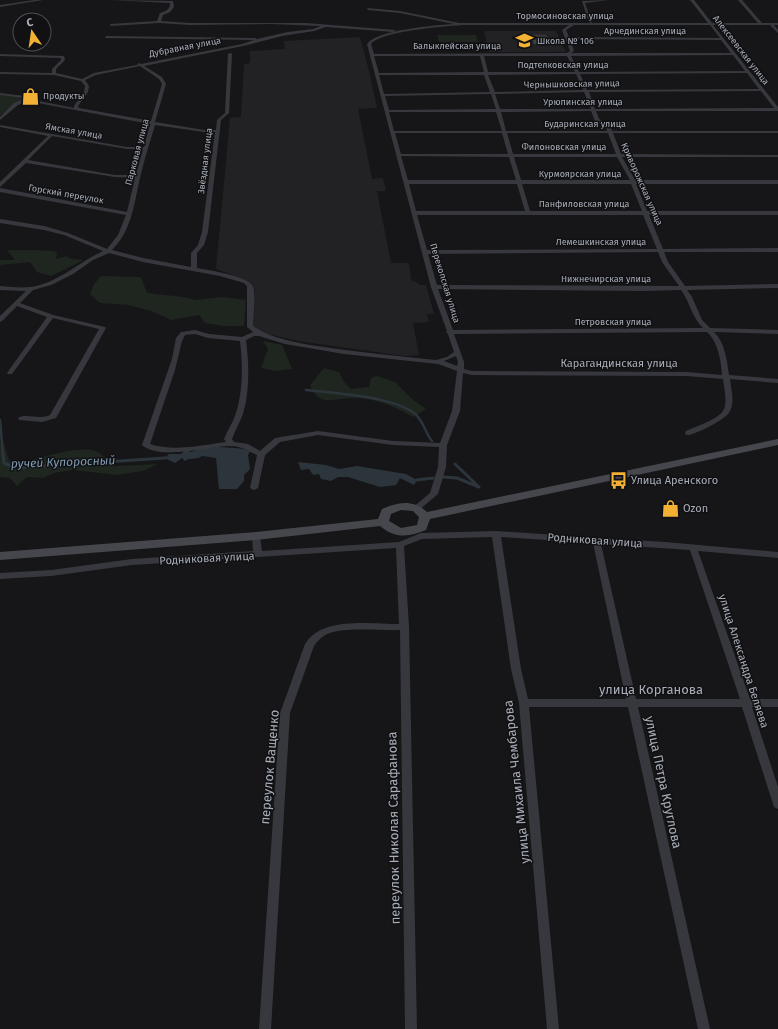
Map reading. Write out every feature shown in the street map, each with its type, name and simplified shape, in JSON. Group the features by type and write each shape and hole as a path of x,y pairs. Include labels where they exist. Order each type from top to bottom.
{"main road":[{"path":"383,522 386,512 400,506 416,508 425,516 778,442"},
{"name":"Родниковая улица","path":"0,556 256,536 383,522 392,531 411,536 422,527 425,516"}],"street":[{"path":"0,6 41,0"},
{"path":"112,0 172,2 172,7 169,11 161,14 159,22"},
{"path":"591,24 583,2 607,0"},
{"name":"Алексеевская улица","path":"692,0 778,110"},
{"path":"740,0 761,24"},
{"path":"368,8 448,20 461,24"},
{"path":"111,26 159,22 325,26 406,32"},
{"name":"Тормосиновская улица","path":"372,55 369,44 370,41 406,32 461,24 778,24"},
{"name":"Криворожская улица","path":"573,24 564,30 572,51 568,54 595,110 597,120 608,126 619,156 633,182 662,251 665,262 689,297 699,321 716,337 723,356 729,407 725,414 689,433"},
{"path":"771,24 778,32"},
{"name":"Дубравная улица","path":"82,80 95,74 139,64 243,45 260,39 294,32 316,30 325,26"},
{"path":"106,37 260,39"},
{"name":"Арчединская улица","path":"568,38 722,38"},
{"name":"Звёздная улица","path":"194,270 194,253 201,244 205,232 219,120 227,112 230,54"},
{"path":"482,54 486,74 493,93 528,213"},
{"name":"Балыклейская улица","path":"372,55 734,54"},
{"path":"0,55 63,57 63,60 54,69 54,74"},
{"name":"Перекопская улица","path":"372,55 434,287 461,362 456,412 443,445 442,467 434,494 416,508"},
{"name":"Парковая улица","path":"108,251 115,245 123,232 130,214 138,177 164,84 161,78 139,64"},
{"name":"Подтелковская улица","path":"377,74 748,72"},
{"path":"0,73 54,74 82,80 87,86 86,92 76,106 77,110"},
{"name":"Чернышковская улица","path":"383,95 586,90 761,90"},
{"path":"0,94 25,97 28,100 77,110 153,123 204,131 217,131"},
{"path":"0,119 16,104 28,100"},
{"name":"Урюпинская улица","path":"387,111 778,110"},
{"name":"Ямская улица","path":"0,126 127,148 146,148"},
{"name":"Бударинская улица","path":"393,132 778,132"},
{"path":"0,185 51,135"},
{"name":"Филоновская улица","path":"399,155 778,156"},
{"path":"25,160 115,176 138,177"},
{"name":"Курмоярская улица","path":"406,182 778,182"},
{"name":"Горский переулок","path":"0,190 130,214"},
{"name":"Панфиловская улица","path":"414,213 778,213"},
{"path":"0,221 44,228 66,234 108,251 194,270 221,274 246,282 250,286 251,297 250,327 260,334"},
{"name":"Лемешкинская улица","path":"425,252 778,250"},
{"path":"0,288 31,289 71,273 91,259 108,251"},
{"name":"Нижнечирская улица","path":"434,287 635,289 778,286"},
{"path":"0,320 31,289"},
{"path":"16,304 51,316 103,328 78,374 52,416 48,419 41,420 22,418"},
{"path":"10,373 51,316"},
{"name":"Петровская улица","path":"449,332 709,330 778,332"},
{"path":"260,334 253,334 242,339 208,336 195,332 183,333 180,336 175,358 152,421 146,444 152,447 167,450 231,444 245,446 261,454"},
{"name":"Карагандинская улица","path":"260,334 285,342 344,352 438,362 452,366 459,371 479,373 687,374 778,381"},
{"path":"231,444 228,439 240,412 245,384 245,357 242,339"},
{"path":"438,362 449,358 458,352"},
{"path":"254,488 261,454 278,440 318,433 393,443 443,445"},
{"name":"Родниковая улица","path":"0,576 51,573 132,562 400,545 411,536 496,534 664,545 778,555"},
{"name":"улица Михаила Чембарова","path":"496,534 516,669 524,703 554,1029"},
{"path":"256,536 258,555"},
{"name":"улица Петра Круглова","path":"596,540 704,1029"},
{"path":"400,545 404,627"},
{"name":"улица Александра Беляева","path":"694,548 778,804"},
{"name":"переулок Ващенко","path":"265,1029 285,713 310,644 316,636 326,631 342,628 404,627"},
{"name":"переулок Николая Сарафанова","path":"404,627 411,1029"},
{"name":"улица Корганова","path":"524,703 778,703"}],"shaded area":[{"name":"Школа № 106","path":"484,31 556,31 566,52 489,52"},
{"path":"437,35 476,35 478,42 439,42"},
{"path":"360,37 377,108 358,109 372,179 383,178 386,191 377,191 391,263 409,263 411,280 419,285 426,285 434,314 427,314 429,322 413,323 419,355 404,356 298,341 259,332 254,329 252,324 255,291 253,285 246,280 216,269 230,118 241,117 244,64 250,63 250,51 285,49 284,41"},
{"path":"0,95 16,96 23,99 0,116"},
{"path":"7,250 51,251 57,252 56,259 66,256 71,259 84,260 51,276 37,272 30,262 0,265 0,260 15,260"},
{"path":"101,276 141,277 147,293 184,297 196,300 222,297 246,300 244,326 224,326 205,323 199,315 171,320 154,312 129,305 100,303 90,294 94,284"},
{"path":"263,341 282,345 292,369 275,371 261,368 268,349"},
{"path":"324,368 339,372 344,382 351,389 369,387 371,378 377,376 395,382 412,399 426,409 414,417 388,405 371,400 348,398 329,400 318,397 313,392 310,385"},
{"path":"3,441 9,460 14,464 73,450 92,450 104,456 115,466 158,464 143,471 117,475 73,470 54,473 43,478 27,477 17,486 10,478 0,477 0,443"},
{"path":"201,448 238,448 250,451 248,455 250,469 244,475 244,481 237,489 219,489 216,458 202,456 185,461 182,458 175,463 165,458 169,454 181,454 186,449 191,452"},
{"path":"298,462 326,465 339,469 357,466 406,474 417,480 414,485 400,478 396,485 380,487 348,477 338,477 331,481 321,479 319,474 313,475 309,469 301,470"}],"building":[{"path":"530,35 546,35 550,44 534,44"}],"waterway":[{"name":"ручей Купоросный","path":"306,390 362,396 404,407 414,413 422,422 432,441"},
{"name":"ручей Купоросный","path":"0,420 3,455"},
{"name":"ручей Купоросный","path":"3,454 4,463 16,468 165,458"},
{"name":"ручей Купоросный","path":"455,464 478,486"},
{"name":"ручей Купоросный","path":"443,477 457,478 479,487"},
{"name":"ручей Купоросный","path":"417,480 433,478"}],"place":[{"name":"Школа № 106","path":"524,41"},
{"name":"Продукты","path":"30,96"},
{"name":"Улица Аренского","path":"618,480"},
{"name":"Ozon","path":"670,508"}]}
